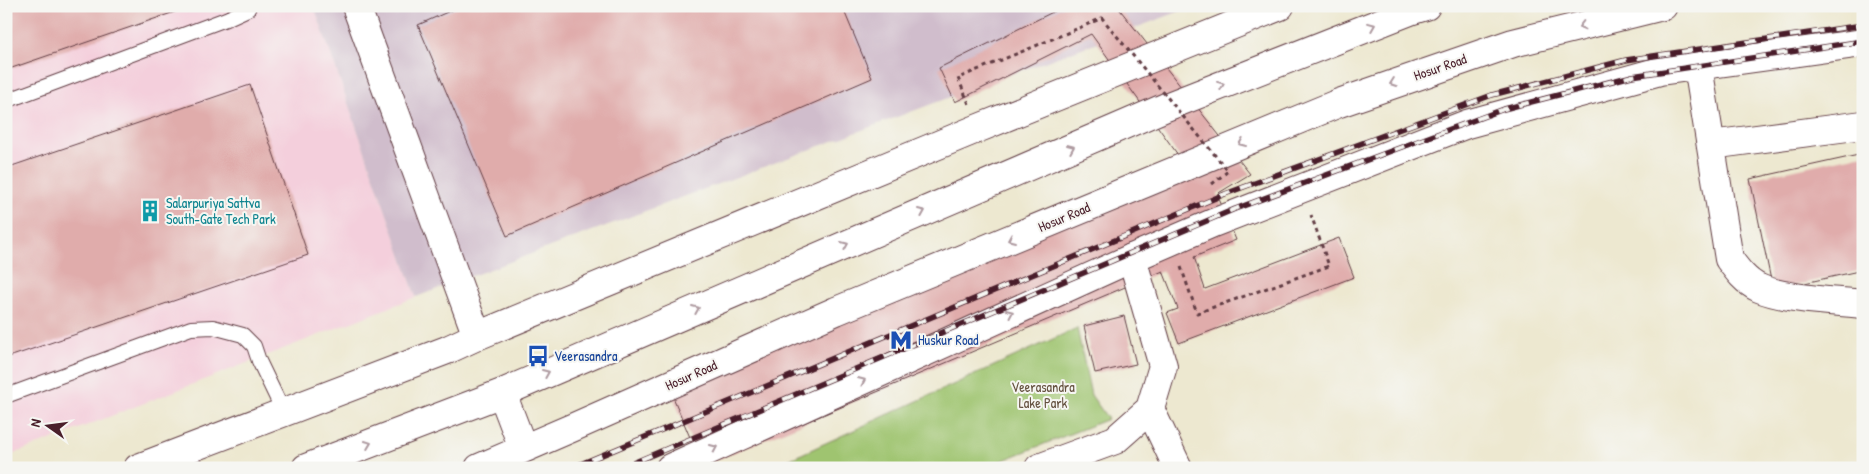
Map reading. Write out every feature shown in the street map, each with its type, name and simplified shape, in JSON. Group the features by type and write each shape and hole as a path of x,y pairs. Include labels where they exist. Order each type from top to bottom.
{"main road":[{"path":"356,6 477,336"},
{"path":"138,468 284,414 447,350 1006,117 1280,6"},
{"path":"306,468 502,393 1166,107 1426,6"},
{"name":"Hosur Road","path":"479,468 836,311 1339,103 1513,43 1663,6"},
{"path":"670,468 1213,223 1467,124 1660,71 1863,43"},
{"path":"1698,66 1729,259 1741,275 1758,287 1777,294 1863,304"},
{"path":"1711,145 1863,125"},
{"path":"1040,468 1115,440 1150,409 1163,366 1132,258"},
{"path":"502,393 523,448"},
{"path":"1150,409 1178,468"}],"lane":[{"path":"6,101 226,19 248,9 249,6"},
{"path":"6,396 191,328 214,327 243,336 254,346 284,414"}],"path":[{"path":"958,78 1102,18 1228,171 1212,184"},
{"path":"1180,264 1197,313 1329,266 1302,189"}],"shaded area":[{"path":"6,6 314,6 416,297 6,457"},
{"path":"314,6 1194,6 416,297"}],"green space":[{"name":"Veerasandra Lake Park","path":"1077,328 1091,395 1108,419 983,468 771,468"}],"building":[{"path":"6,6 189,6 189,7 6,70"},
{"path":"461,6 842,6 872,78 507,236 418,25"},
{"path":"1065,6 1117,6 1250,174 1217,194 1236,240 1194,257 1205,289 1339,238 1354,277 1179,343 1167,313 1178,309 1163,271 702,466 668,385 1186,166 1091,34 955,102 939,68"},
{"name":"Salarpuriya Sattva South-Gate Tech Park","path":"250,85 308,255 6,358 6,168"},
{"path":"1863,154 1863,270 1773,290 1750,179"},
{"path":"1124,316 1136,364 1095,373 1084,326"}],"railway":[{"path":"571,468 1225,194 1492,95 1626,60 1863,25"},
{"path":"621,468 1235,209 1504,109 1632,76 1863,41"}],"place":[{"name":"Salarpuriya Sattva South-Gate Tech Park","path":"150,211"},
{"name":"Huskur Road","path":"901,340"},
{"name":"Veerasandra","path":"538,356"}]}
